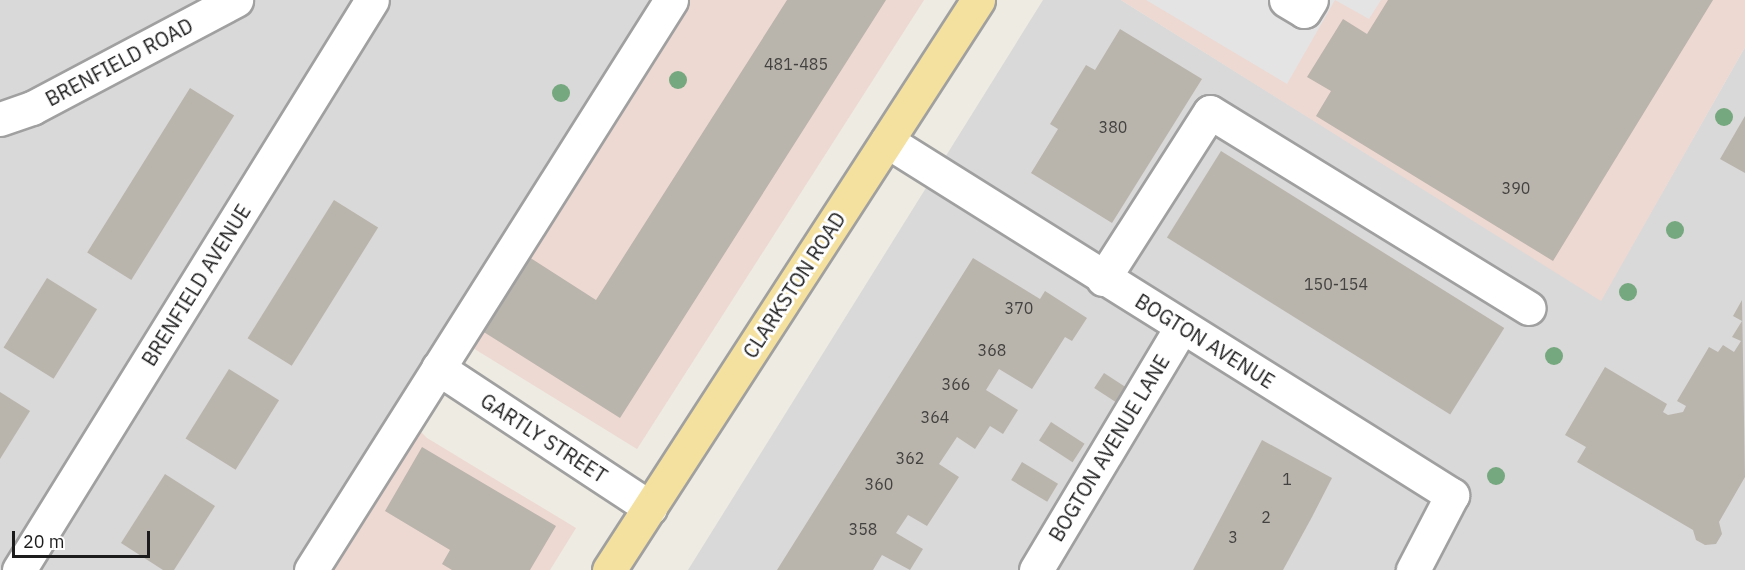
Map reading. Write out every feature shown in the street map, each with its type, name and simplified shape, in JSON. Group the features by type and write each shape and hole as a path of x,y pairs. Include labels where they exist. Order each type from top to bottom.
{"main road":[{"name":"CLARKSTON ROAD","path":"609,570 978,0"}],"street":[{"name":"BRENFIELD ROAD","path":"0,119 32,108 236,0"},
{"name":"BRENFIELD AVENUE","path":"19,570 372,0"},
{"path":"311,570 671,0"},
{"path":"1286,0 1304,11 1311,0"},
{"path":"1103,279 1210,112 1528,308"},
{"name":"BOGTON AVENUE","path":"887,141 1103,279 1452,495 1413,570"},
{"name":"BOGTON AVENUE LANE","path":"1036,570 1182,326"},
{"name":"GARTLY STREET","path":"438,368 650,508"}],"shaded area":[{"path":"0,0 652,0 297,570 0,570"},
{"path":"687,0 924,0 637,449 473,348 471,324"},
{"path":"1043,0 1121,0 1601,300 1745,47 1745,570 688,570"},
{"path":"1121,0 1745,0 1745,47 1601,301"},
{"path":"1146,0 1335,0 1287,84"},
{"path":"1335,0 1381,0 1369,19"},
{"path":"398,409 427,438 576,528 550,570 297,570"}],"building":[{"path":"787,0 886,0 620,418 471,324 518,250 596,300"},
{"path":"1388,0 1713,0 1553,261 1316,116 1331,91 1307,77 1343,19 1367,34"},
{"path":"1120,29 1202,79 1112,223 1031,173 1058,129 1050,124 1086,65 1095,70"},
{"path":"190,88 234,116 131,280 87,253"},
{"path":"1745,116 1745,173 1720,159"},
{"path":"1221,151 1504,328 1450,414 1167,238"},
{"path":"334,200 378,228 292,366 248,338"},
{"path":"973,258 1040,299 1045,291 1087,318 1072,341 1065,337 1032,389 999,369 986,390 1018,410 1003,434 990,426 975,449 957,437 939,464 959,477 927,526 908,515 896,533 923,549 910,570 882,555 873,570 777,570"},
{"path":"47,278 97,309 54,379 4,348"},
{"path":"1742,300 1745,477 1719,522 1722,534 1716,544 1705,545 1696,540 1693,530 1577,462 1586,447 1565,435 1605,367 1667,404 1663,412 1668,415 1683,412 1686,406 1677,401 1709,347 1718,352 1723,345 1734,352 1741,341 1732,337 1742,321 1733,316"},
{"path":"229,369 279,400 236,470 186,439"},
{"path":"1104,373 1127,388 1117,403 1094,388"},
{"path":"0,392 30,411 0,459"},
{"path":"1051,422 1085,444 1073,462 1039,440"},
{"path":"1262,440 1332,478 1312,517 1283,570 1193,570"},
{"path":"422,447 556,526 530,570 452,570 442,564 450,550 385,511"},
{"path":"1022,462 1058,484 1047,502 1011,480"},
{"path":"165,474 215,506 174,570 163,570 121,543"}]}
